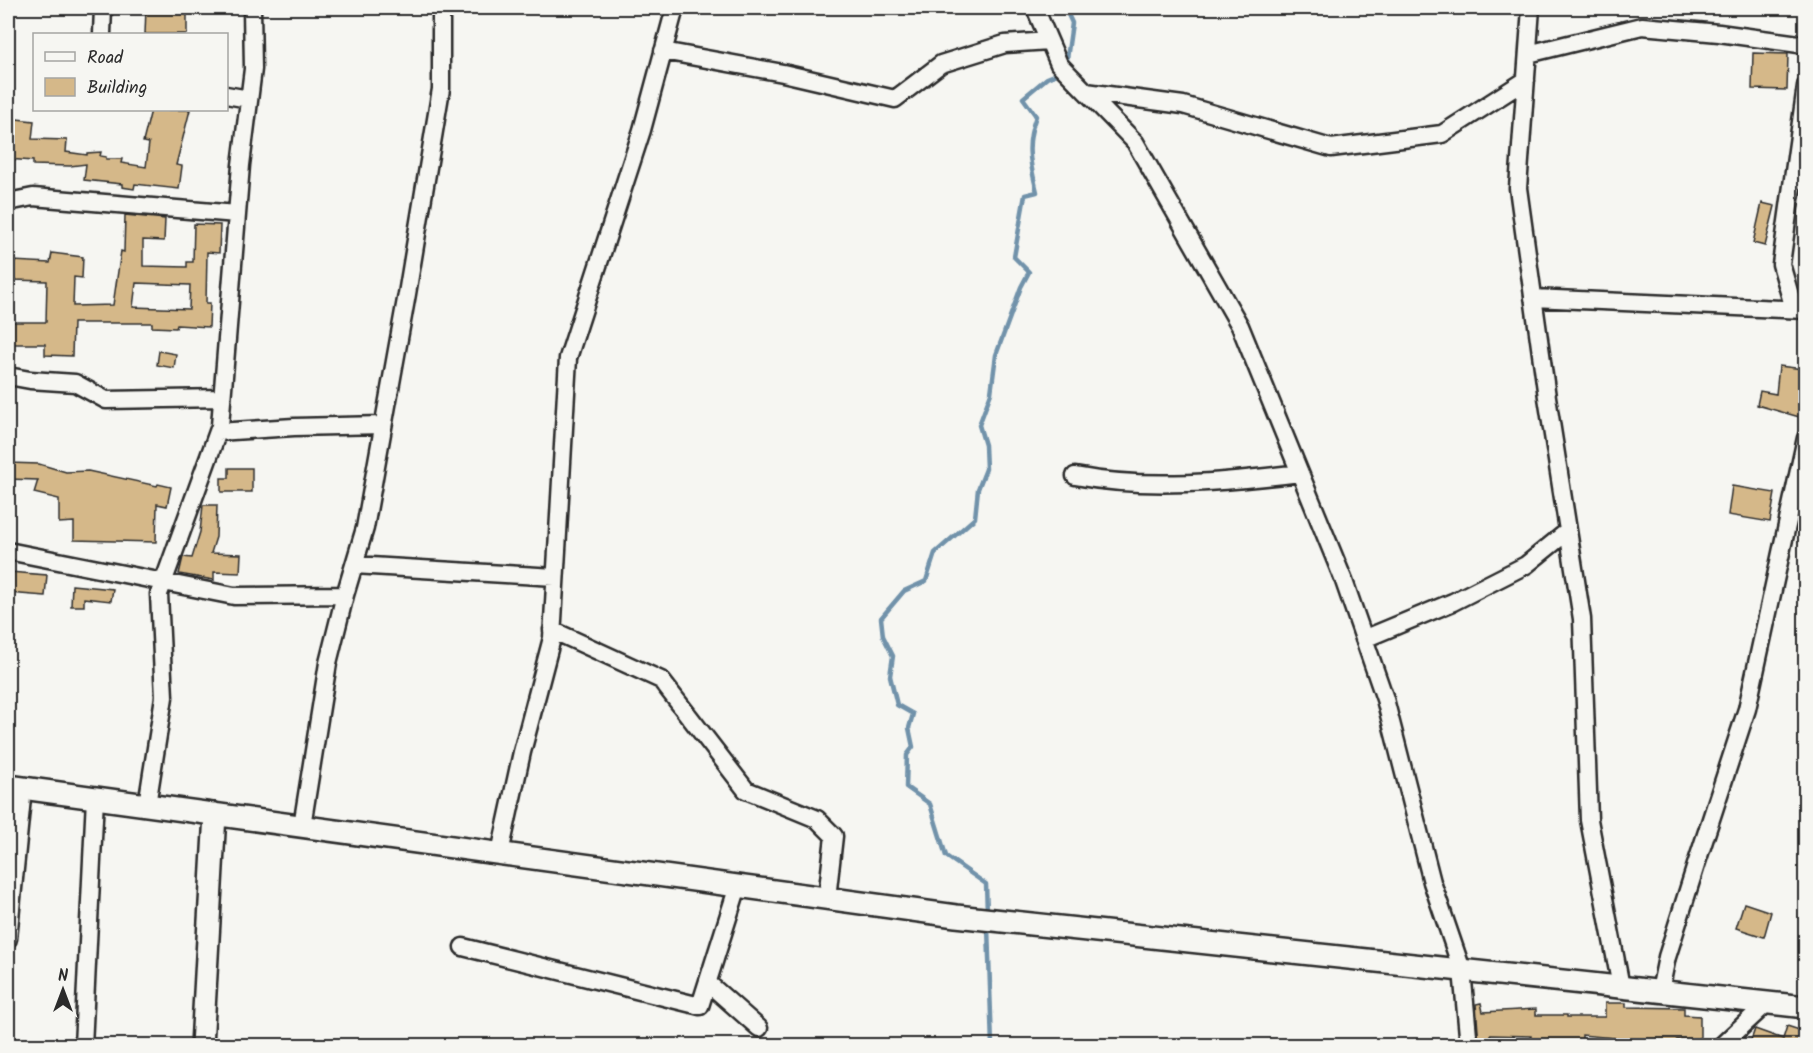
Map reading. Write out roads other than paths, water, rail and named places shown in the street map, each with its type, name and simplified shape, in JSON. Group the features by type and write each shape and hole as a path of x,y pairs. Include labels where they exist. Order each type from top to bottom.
{"main road":[{"path":"15,787 956,916 1806,1007"},
{"path":"202,1046 215,814"}],"street":[{"path":"102,33 103,8"},
{"path":"147,805 164,697 159,594 218,432 237,214 253,69 252,8"},
{"path":"302,826 327,663 365,528 441,89 441,8"},
{"path":"500,853 552,630 568,358 642,130 675,8"},
{"path":"1035,8 1059,64 1135,142 1240,326 1344,581 1385,699 1432,882 1462,970 1469,1046"},
{"path":"1531,8 1518,188 1546,397 1582,619 1589,820 1621,987"},
{"path":"1528,54 1642,27 1719,33 1806,45"},
{"path":"663,51 783,72 895,99 941,64 1005,44 1049,41"},
{"path":"1086,92 1182,105 1330,148 1442,134 1526,80"},
{"path":"1533,297 1801,313 1781,264 1806,86"},
{"path":"228,95 249,99"},
{"path":"8,202 33,197 237,214"},
{"path":"8,376 75,383 106,400 222,398"},
{"path":"218,432 383,425"},
{"path":"1660,991 1667,957 1747,709 1799,493 1806,438"},
{"path":"1075,476 1102,481 1217,483 1300,474"},
{"path":"1364,639 1453,602 1526,565 1568,531"},
{"path":"8,551 234,596 345,595"},
{"path":"354,565 555,577"},
{"path":"552,630 661,680 746,789 817,819 834,836 827,898"},
{"path":"8,939 15,787"},
{"path":"82,1046 95,798"},
{"path":"464,947 700,1006 738,886"},
{"path":"708,983 759,1028"},
{"path":"1731,1042 1767,1003"}],"waterway":[{"path":"1065,8 1072,23 1066,66"},
{"path":"987,912 986,884 946,856 930,804 906,787 907,755 913,747 909,728 913,714 897,705 890,676 893,656 883,636 881,618 904,591 926,581 935,553 975,518 978,489 986,469 985,445 979,425 991,393 996,355 1021,287 1029,272 1014,257 1025,195 1037,192 1030,154 1031,136 1036,116 1023,98 1047,78 1062,72"},
{"path":"988,927 992,1046"}]}
